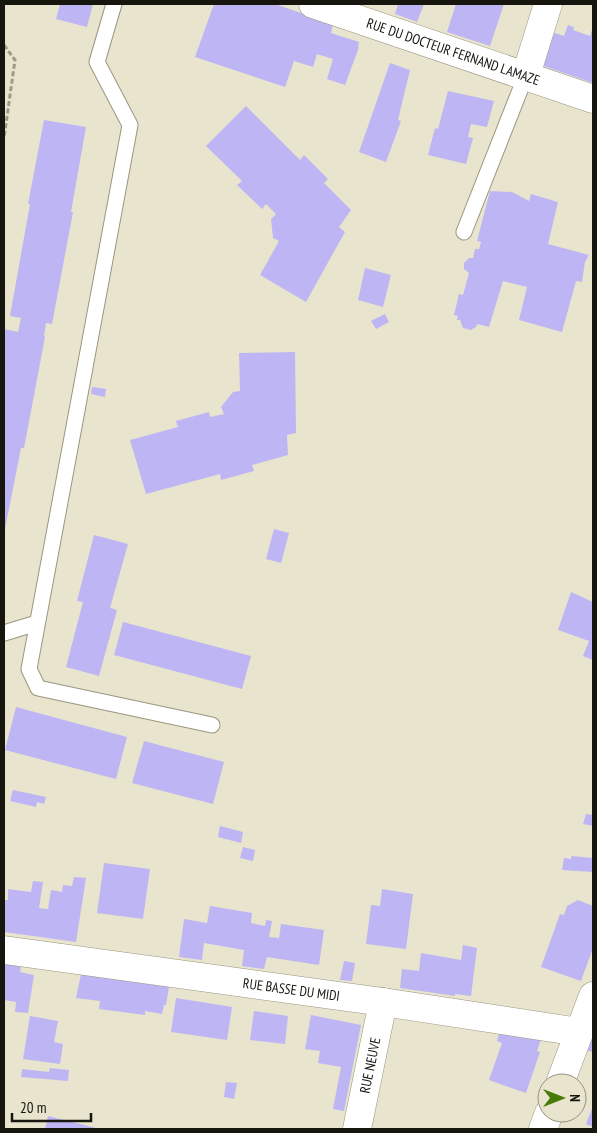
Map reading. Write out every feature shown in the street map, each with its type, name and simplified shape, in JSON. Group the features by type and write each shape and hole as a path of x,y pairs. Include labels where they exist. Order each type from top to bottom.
{"street":[{"name":"RUE DU DOCTEUR FERNAND LAMAZE","path":"313,4 379,14 526,75 593,99"},
{"path":"526,75 548,4"},
{"name":"RUE BASSE DU MIDI","path":"4,950 383,1002 579,1032"},
{"path":"564,1073 593,996"},
{"name":"RUE NEUVE","path":"357,1129 383,1002"}],"lane":[{"path":"114,4 97,62 130,125 29,669 38,688 212,725"},
{"path":"464,232 526,75"},
{"path":"4,633 37,623"}],"path":[{"path":"4,45 15,60 4,138"}],"building":[{"path":"60,4 93,4 87,27 56,19"},
{"path":"214,4 275,4 333,24 331,33 359,42 359,47 345,85 327,79 333,59 317,54 313,67 294,61 285,87 195,57"},
{"path":"398,4 424,4 417,22 395,14"},
{"path":"456,4 504,4 490,46 447,32"},
{"path":"568,25 574,27 573,30 590,36 593,27 593,83 535,63 546,30 564,36"},
{"path":"390,63 410,70 398,120 401,121 386,162 359,152"},
{"path":"448,91 494,101 487,127 471,124 468,137 473,138 466,164 428,155 435,128 438,129"},
{"path":"246,106 300,160 304,155 328,179 324,183 351,210 339,227 345,232 306,302 260,275 279,241 273,238 271,219 276,214 266,204 262,209 237,185 242,181 206,146"},
{"path":"44,120 86,127 71,212 73,212 52,324 46,323 24,448 21,448 4,534 4,329 18,332 21,318 10,316"},
{"path":"490,191 512,192 529,201 531,194 558,202 548,244 589,255 585,262 582,282 576,281 562,332 519,320 527,287 503,281 489,327 477,324 471,330 463,328 460,320 457,320 458,316 454,315 459,294 463,295 469,273 464,269 464,263 469,258 473,258 475,249 479,249 481,242 477,241"},
{"path":"365,268 391,275 383,307 358,300"},
{"path":"385,314 389,322 376,329 371,321"},
{"path":"295,352 296,433 287,435 288,455 252,465 254,471 221,480 220,474 146,494 130,440 178,427 176,421 209,412 210,417 224,414 221,407 233,392 240,391 239,353"},
{"path":"92,387 106,389 105,397 91,394"},
{"path":"274,529 289,533 281,563 266,559"},
{"path":"94,535 128,544 110,608 117,610 99,676 66,667 83,602 77,601"},
{"path":"571,592 593,602 593,660 583,656 589,641 558,630"},
{"path":"123,622 251,656 242,689 114,655"},
{"path":"16,707 127,737 116,779 5,750"},
{"path":"144,741 224,762 213,804 132,783"},
{"path":"13,790 46,797 44,804 37,802 36,807 10,801"},
{"path":"586,814 593,815 593,826 583,824"},
{"path":"220,826 243,832 241,843 218,837"},
{"path":"243,847 255,850 253,861 240,858"},
{"path":"571,856 593,858 593,872 562,870 564,858 571,859"},
{"path":"104,863 150,869 143,919 97,913"},
{"path":"74,877 86,878 76,942 4,932 4,900 8,900 8,889 31,892 33,881 43,882 39,908 48,909 51,890 62,892 63,885 72,886"},
{"path":"382,889 413,894 406,949 366,944 371,905 380,906"},
{"path":"578,900 593,906 593,948 581,981 541,967 560,914 564,915 567,906"},
{"path":"210,906 252,913 251,923 265,926 266,920 272,921 269,937 279,938 281,924 324,930 319,965 267,957 264,969 242,966 244,950 204,943 202,960 179,957 184,919 207,923"},
{"path":"463,945 477,948 471,996 455,994 455,996 400,988 402,969 419,971 421,953 461,960"},
{"path":"344,961 355,963 352,981 340,980"},
{"path":"4,963 21,965 20,972 34,975 28,1013 15,1012 16,1002 4,1000"},
{"path":"81,974 169,987 166,1005 164,1005 162,1014 145,1011 145,1015 99,1009 100,1001 76,998"},
{"path":"176,998 232,1007 227,1040 171,1032"},
{"path":"254,1011 288,1016 285,1044 250,1040"},
{"path":"311,1015 361,1025 344,1111 333,1109 341,1067 318,1063 320,1051 305,1049"},
{"path":"30,1016 58,1021 54,1042 63,1044 60,1064 23,1059"},
{"path":"593,1029 593,1052 586,1050"},
{"path":"499,1033 541,1039 537,1051 540,1052 526,1093 489,1080 502,1043 497,1041"},
{"path":"50,1068 69,1070 68,1081 21,1077 22,1069 49,1072"},
{"path":"226,1082 237,1083 234,1099 224,1097"},
{"path":"593,1106 593,1127 586,1124"},
{"path":"48,1116 100,1129 45,1129"}]}
